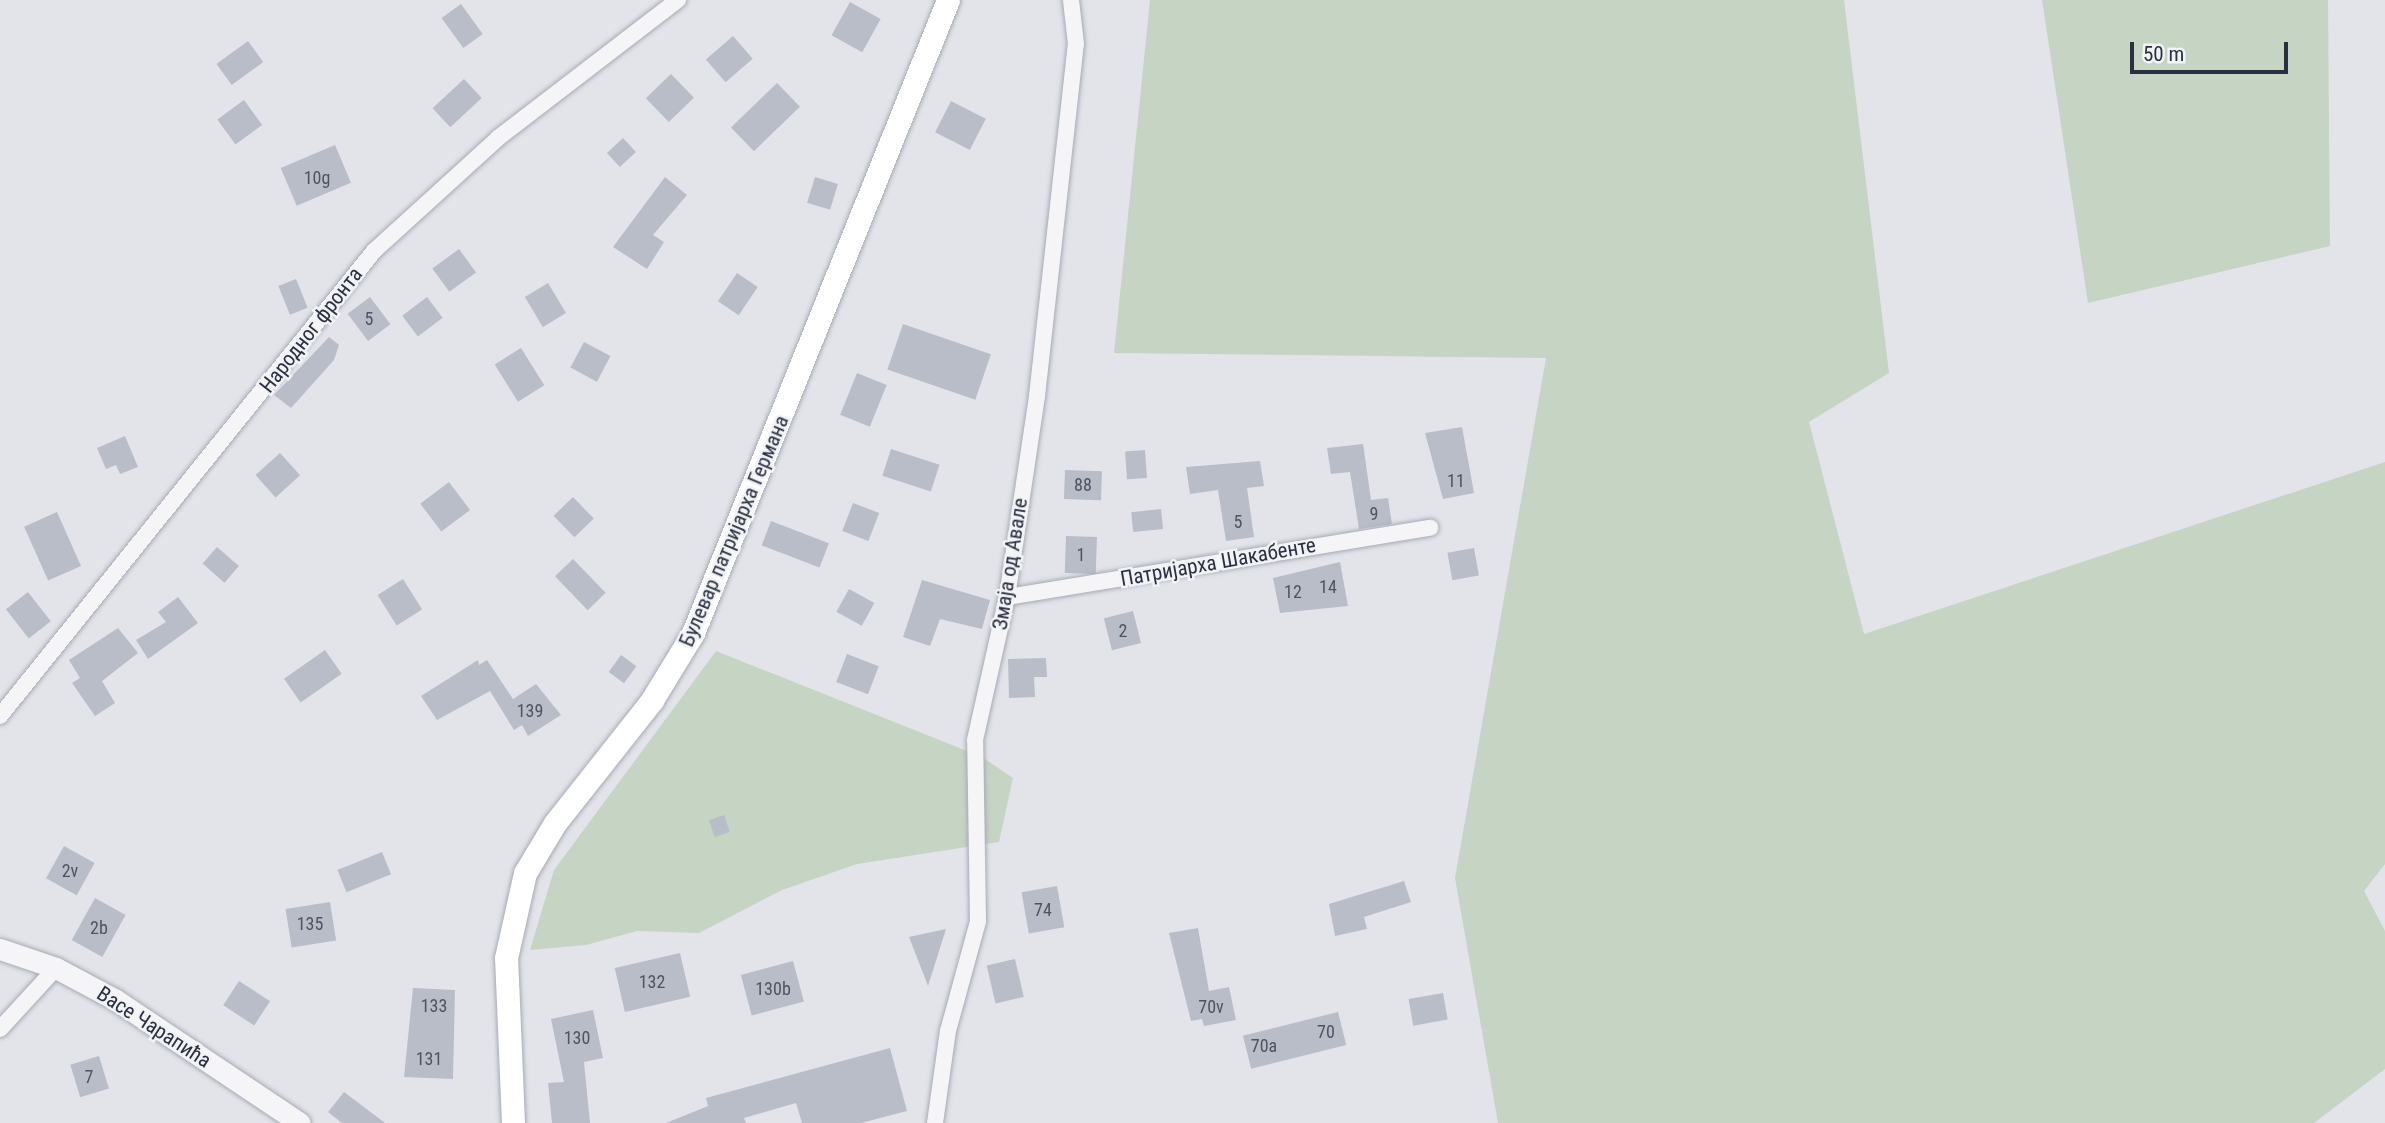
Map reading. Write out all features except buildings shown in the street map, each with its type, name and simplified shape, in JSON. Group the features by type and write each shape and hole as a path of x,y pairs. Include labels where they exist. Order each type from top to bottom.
{"main road":[{"name":"Булевар патријарха Германа","path":"513,1123 506,958 525,873 555,823 652,700 693,633 948,0"}],"street":[{"name":"Народног фронта","path":"0,716 374,251 498,138 678,0"},
{"name":"Змаја од Авале","path":"935,1123 948,1031 978,921 975,740 1007,597 1037,396 1076,44 1071,0"},
{"name":"Патријарха Шакабенте","path":"1007,597 1430,528"},
{"name":"Васе Чарапића","path":"0,949 56,968 116,1000 300,1123"},
{"path":"0,1029 56,968"}],"green space":[{"path":"1150,0 1844,0 1889,373 1809,422 1864,634 2385,462 2385,864 2364,891 2385,931 2385,1069 2314,1123 1498,1123 1455,878 1546,358 1114,353"},
{"path":"2042,0 2328,0 2330,246 2088,303"},
{"path":"716,651 982,757 1013,778 999,842 857,864 782,890 699,933 637,931 586,945 530,950 554,870"}]}
